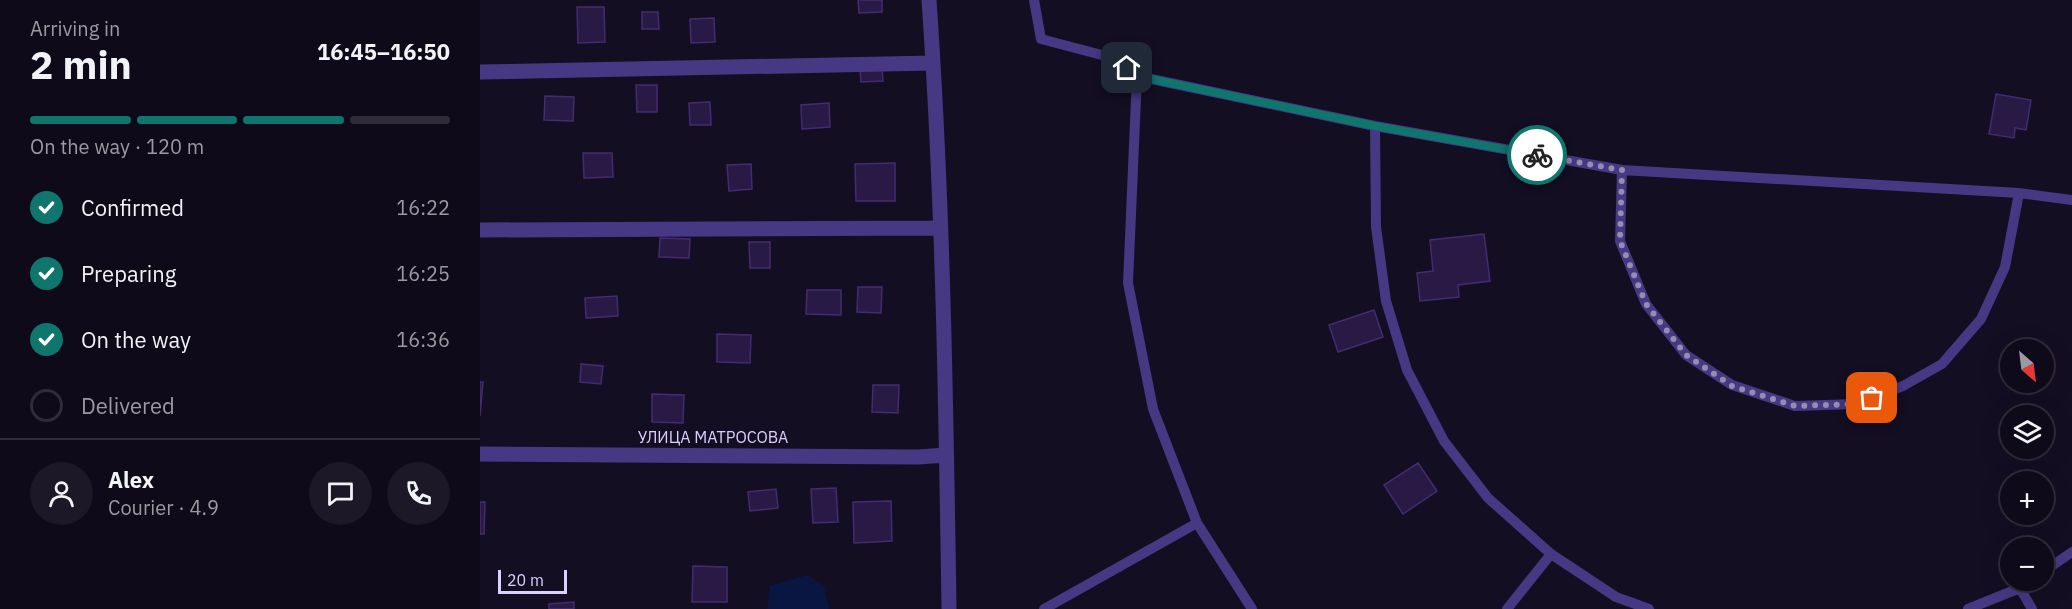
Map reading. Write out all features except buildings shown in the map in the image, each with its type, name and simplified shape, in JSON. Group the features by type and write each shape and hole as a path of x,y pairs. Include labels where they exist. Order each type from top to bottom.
{"street":[{"path":"929,0 940,228 949,609"},
{"path":"480,72 933,63"},
{"path":"480,230 940,228"},
{"name":"УЛИЦА МАТРОСОВА","path":"480,454 918,457 946,455"}],"lane":[{"path":"1034,0 1041,39 1117,59 1137,76 1375,126 1622,170 2019,193 2072,200"},
{"path":"1137,76 1128,283 1153,409 1197,523 1252,609"},
{"path":"1375,126 1378,237 1386,301 1407,370 1444,441 1488,498 1551,554 1616,597 1649,609"},
{"path":"1622,170 1620,241 1646,304 1686,355 1732,386 1795,406 1856,404 1903,386 1942,364 1981,319 2005,267 2019,193"},
{"path":"1044,609 1197,523"},
{"path":"2054,564 2072,552"},
{"path":"1507,609 1551,554"},
{"path":"1968,609 2013,591"},
{"path":"2022,591 2032,609"}],"water":[{"path":"807,575 824,586 829,609 767,609 770,586"}],"way so far":[{"path":"1537,155 1622,170 1620,241 1646,304 1686,355 1732,386 1795,406 1856,404 1872,398"}],"route":[{"path":"1127,68 1137,76 1375,126 1537,155"}]}
